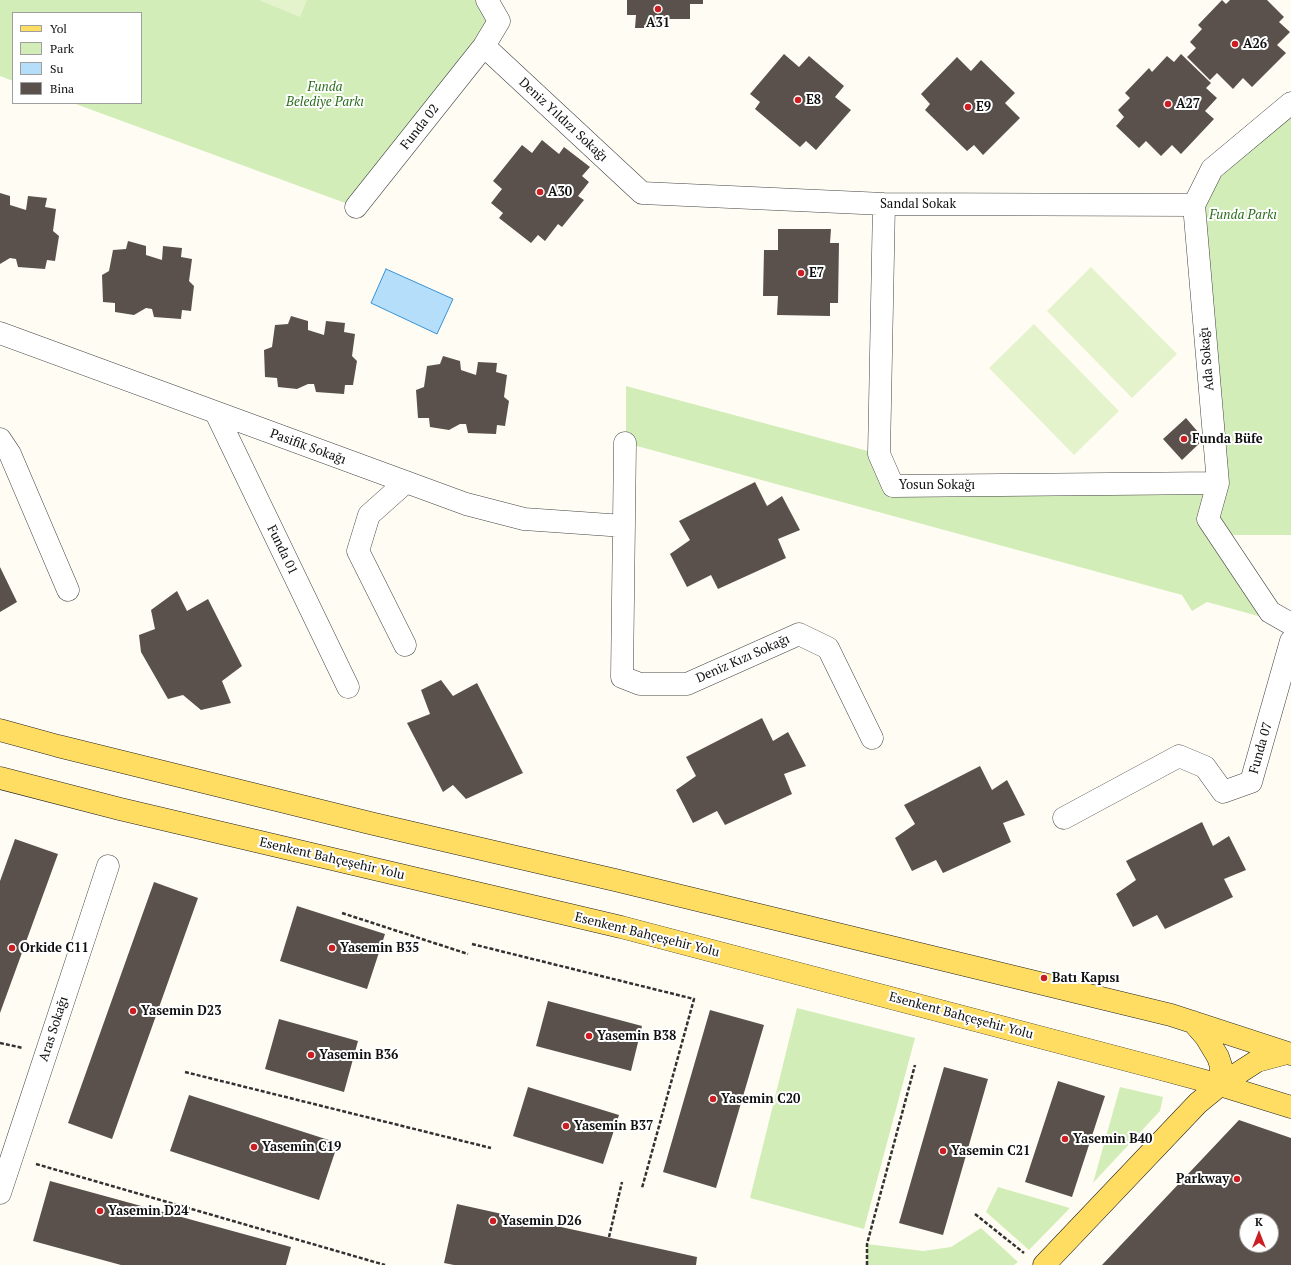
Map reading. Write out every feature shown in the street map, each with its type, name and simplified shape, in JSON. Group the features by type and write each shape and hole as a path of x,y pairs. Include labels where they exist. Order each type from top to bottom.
{"main road":[{"path":"0,730 58,746 374,824 622,882 1171,1015 1289,1054"},
{"name":"Esenkent Bahçeşehir Yolu","path":"0,778 120,809 621,927 1220,1085 1291,1107"},
{"path":"1193,1022 1206,1037 1218,1057 1221,1066 1220,1085"},
{"path":"1044,1265 1198,1103 1220,1085 1256,1061 1289,1054"}],"street":[{"name":"Funda 02","path":"356,207 484,46 499,21 488,0"},
{"name":"Deniz Yıldızı Sokağı","path":"484,46 642,193"},
{"path":"1194,205 1212,169 1291,103"},
{"name":"Sandal Sokak","path":"642,193 884,204 1194,205"},
{"name":"Yosun Sokağı","path":"884,204 879,454 893,486 1218,483"},
{"name":"Ada Sokağı","path":"1194,205 1218,483 1208,519 1270,612 1291,624"},
{"name":"Pasifik Sokağı","path":"0,333 466,504 524,519 624,526"},
{"name":"Funda 01","path":"216,413 348,687"},
{"path":"0,439 10,454 68,590"},
{"name":"Deniz Kızı Sokağı","path":"626,443 622,677 640,684 687,684 799,634 828,648 872,738"},
{"path":"405,645 358,551 369,515 406,482"},
{"name":"Funda 07","path":"1064,818 1179,756 1205,767 1223,792 1252,782 1291,641"},
{"name":"Aras Sokağı","path":"0,1193 108,866"}],"path":[{"path":"342,914 468,954"},
{"path":"472,944 694,999 642,1188"},
{"path":"867,1265 867,1244 915,1065"},
{"path":"185,1072 491,1148"},
{"path":"12,1157 385,1265"},
{"path":"609,1237 622,1182"},
{"path":"975,1214 1010,1242"}],"green space":[{"name":"Funda Belediye Parkı","path":"0,0 487,0 499,21 356,207 76,104 142,104 142,12 12,12 12,81 0,76"},
{"path":"259,0 307,0 300,17"},
{"name":"Funda Parkı","path":"1291,103 1291,535 1220,535 1291,625 1207,602 1192,611 1182,595 626,443 626,386 879,454 893,486 1218,483 1194,205 1212,169"},
{"path":"1091,267 1177,354 1132,398 1047,311"},
{"path":"1034,324 1119,411 1074,455 989,368"},
{"path":"797,1008 915,1038 864,1229 750,1198"},
{"path":"1120,1087 1163,1097 1160,1111 1093,1183"},
{"path":"998,1187 1070,1208 1029,1250 986,1212"},
{"path":"981,1228 1018,1262 1014,1265 867,1265 867,1244 923,1251 951,1247"}],"water":[{"path":"386,269 453,299 437,334 371,303"}],"building":[{"name":"A31","path":"627,0 703,0 703,4 690,4 690,19 668,19 668,28 635,28 636,15 627,15"},
{"name":"A26","path":"1222,0 1226,4 1230,0 1267,0 1284,17 1279,22 1290,32 1277,45 1286,53 1252,87 1243,78 1233,89 1217,73 1210,80 1187,57 1196,48 1190,42 1202,29 1198,25"},
{"name":"E8","path":"784,54 799,67 809,56 844,86 835,97 851,110 816,150 806,141 800,147 755,109 760,102 750,94"},
{"name":"A27","path":"1181,54 1211,83 1206,88 1217,98 1205,111 1214,119 1181,154 1172,145 1161,156 1146,141 1139,148 1116,126 1124,117 1118,110 1130,98 1125,93 1149,68 1152,72 1167,56 1174,62"},
{"name":"E9","path":"957,57 971,71 981,60 1015,93 1005,103 1020,118 983,155 974,145 967,151 925,110 930,104 921,94"},
{"name":"A30","path":"542,140 559,154 564,147 590,167 582,176 589,182 578,196 584,200 562,227 558,224 545,241 538,235 531,243 499,218 503,213 491,203 502,189 493,181 522,145 532,153"},
{"path":"0,193 10,196 10,205 26,210 28,196 47,198 45,207 56,209 53,231 59,236 55,261 47,260 45,269 18,267 16,259 10,258 0,264"},
{"name":"E7","path":"778,229 831,229 830,243 839,243 838,303 830,303 830,316 777,315 778,296 763,296 764,250 778,250"},
{"path":"128,241 146,246 146,255 162,260 163,246 182,248 181,257 192,259 189,281 194,286 191,311 182,310 181,319 154,317 152,309 146,308 134,315 115,312 115,303 103,302 102,275 109,271 113,250 126,249"},
{"path":"291,316 308,321 308,330 324,335 326,321 345,323 344,332 355,334 352,356 357,361 353,385 345,385 344,394 316,392 314,384 308,384 297,389 278,387 277,378 265,377 264,350 272,347 275,325 288,324"},
{"path":"443,356 460,361 461,370 476,375 478,362 497,363 496,372 507,375 504,397 509,401 505,426 497,425 496,434 468,433 466,424 460,424 449,430 430,427 429,418 418,418 416,390 424,387 427,366 440,364"},
{"name":"Funda Büfe","path":"1186,418 1204,439 1182,460 1163,439"},
{"path":"755,482 767,506 782,496 800,530 778,539 786,558 718,589 711,575 687,587 670,554 690,540 679,521"},
{"path":"0,567 17,602 0,612"},
{"path":"177,591 187,611 208,599 242,666 222,681 231,703 201,710 183,695 168,699 141,652 139,635 155,629 151,610"},
{"path":"441,680 453,696 477,683 523,773 466,799 453,785 443,792 407,723 430,714 421,690"},
{"path":"762,718 773,741 788,732 806,766 784,774 792,794 725,825 717,811 693,823 676,790 696,776 686,757"},
{"path":"980,766 992,790 1007,780 1025,815 1003,823 1011,842 943,873 936,860 912,871 895,838 915,824 904,805"},
{"path":"1202,822 1213,846 1229,836 1246,870 1224,879 1233,897 1165,929 1157,915 1133,927 1116,894 1136,880 1126,861"},
{"name":"Orkide C11","path":"15,839 58,854 0,1013 0,881"},
{"name":"Yasemin D23","path":"154,882 198,898 112,1139 68,1123"},
{"name":"Yasemin B35","path":"297,906 385,934 367,989 280,961"},
{"name":"Yasemin B38","path":"548,1001 642,1026 631,1071 536,1046"},
{"name":"Yasemin C20","path":"710,1010 764,1025 716,1188 663,1172"},
{"name":"Yasemin B36","path":"279,1019 358,1041 344,1092 265,1069"},
{"name":"Yasemin C21","path":"944,1067 988,1079 943,1235 899,1223"},
{"name":"Yasemin B40","path":"1058,1081 1105,1096 1072,1197 1025,1182"},
{"name":"Yasemin B37","path":"528,1087 619,1115 603,1164 513,1136"},
{"name":"Yasemin C19","path":"189,1095 338,1143 319,1200 170,1151"},
{"name":"Parkway","path":"1239,1120 1291,1138 1291,1265 1102,1265"},
{"name":"Yasemin D24","path":"50,1181 291,1247 286,1265 121,1265 33,1241"},
{"name":"Yasemin D26","path":"457,1204 697,1257 696,1265 454,1265 444,1263"}],"place":[{"name":"A31","path":"658,9"},
{"name":"A26","path":"1235,44"},
{"name":"E8","path":"798,100"},
{"name":"A27","path":"1168,104"},
{"name":"E9","path":"968,107"},
{"name":"A30","path":"540,192"},
{"name":"E7","path":"801,273"},
{"name":"Funda Büfe","path":"1184,439"},
{"name":"Orkide C11","path":"12,948"},
{"name":"Yasemin B35","path":"332,948"},
{"name":"Batı Kapısı","path":"1044,978"},
{"name":"Yasemin D23","path":"133,1011"},
{"name":"Yasemin B38","path":"589,1036"},
{"name":"Yasemin B36","path":"311,1055"},
{"name":"Yasemin C20","path":"713,1099"},
{"name":"Yasemin B37","path":"566,1126"},
{"name":"Yasemin B40","path":"1065,1139"},
{"name":"Yasemin C19","path":"254,1147"},
{"name":"Yasemin C21","path":"943,1151"},
{"name":"Parkway","path":"1237,1179"},
{"name":"Yasemin D24","path":"100,1211"},
{"name":"Yasemin D26","path":"493,1221"}]}
